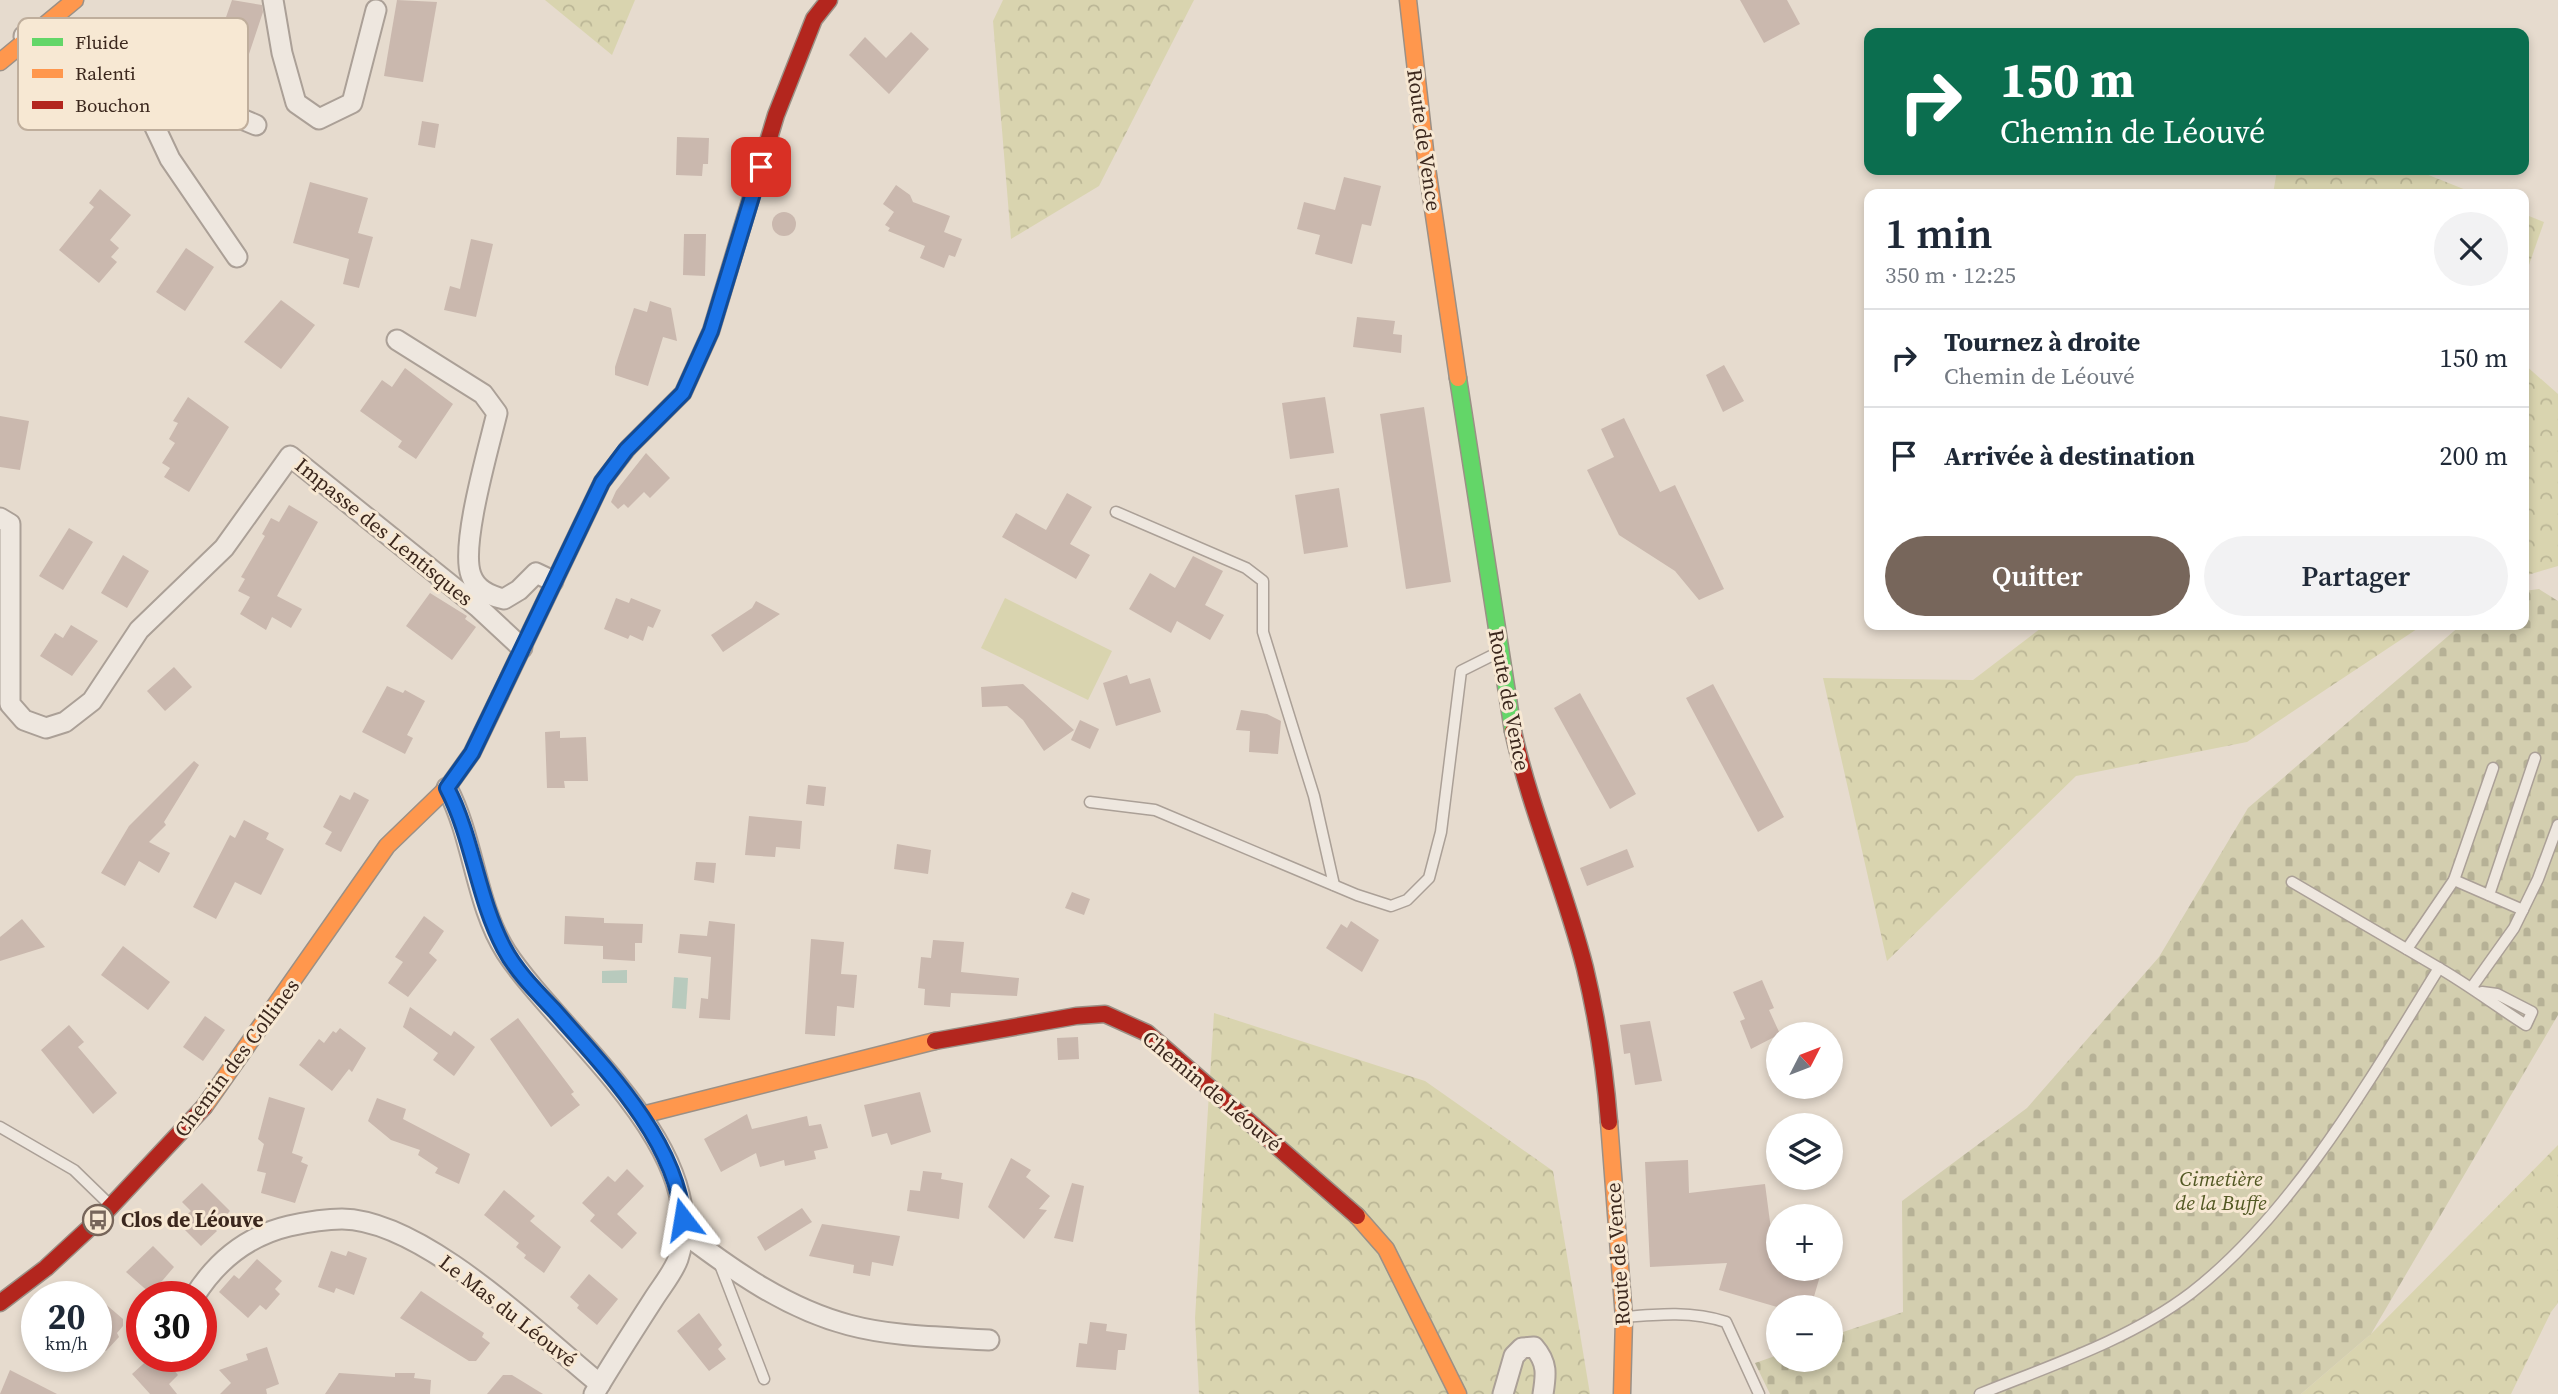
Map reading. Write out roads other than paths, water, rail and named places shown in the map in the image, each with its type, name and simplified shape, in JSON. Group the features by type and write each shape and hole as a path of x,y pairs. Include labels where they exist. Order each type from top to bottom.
{"street":[{"path":"38,18 52,0"},
{"path":"54,18 75,0"},
{"path":"273,0 282,53 296,103 319,119 352,103 376,10"},
{"path":"597,1389 677,1262 685,1234 682,1204 642,1115 628,1094 530,983 505,950 491,919 459,810 447,788 472,753 602,482 626,450 683,393 711,331 776,115 814,19 829,0"},
{"name":"Route de Vence","path":"1408,0 1427,167 1499,653 1525,785 1585,967 1605,1075 1624,1318 1617,1391"},
{"path":"0,46 18,37"},
{"path":"0,62 18,47"},
{"path":"248,122 256,125"},
{"path":"156,130 170,159 237,257"},
{"path":"397,340 483,394 496,413 470,538 470,573 477,586 490,596 504,599 519,590 536,573 553,581"},
{"name":"Impasse des Lentisques","path":"0,518 9,524 10,704 24,720 46,728 65,722 92,701 139,630 224,548 290,456 478,607 522,648"},
{"name":"Chemin des Collines","path":"0,1303 46,1268 112,1206 201,1112 387,846 447,788"},
{"name":"Chemin de Léouvé","path":"642,1115 939,1040 1105,1014 1147,1033 1362,1221 1386,1249 1458,1394"},
{"name":"Le Mas du Léouvé","path":"204,1281 209,1273 239,1246 270,1230 309,1222 344,1219 383,1228 425,1248 464,1273 597,1389"},
{"path":"685,1234 717,1259 793,1305 849,1325 891,1333 989,1340"},
{"path":"1503,1394 1514,1356 1522,1348 1534,1347 1544,1358 1546,1373 1543,1394"}],"lane":[{"path":"1116,512 1245,568 1263,581 1263,632 1314,796 1334,885"},
{"path":"1090,802 1155,810 1391,906 1407,900 1429,878 1441,832 1461,671 1484,657 1499,653"},
{"path":"2489,895 2535,758"},
{"path":"2407,949 2454,880 2493,768"},
{"path":"2477,990 2523,910 2558,825"},
{"path":"2454,880 2523,910"},
{"path":"2292,882 2477,990 2492,1004 2526,1025 2532,1012 2497,994 2477,990"},
{"path":"1980,1394 2120,1337 2191,1293 2251,1236 2299,1181 2364,1090 2439,968"},
{"path":"0,1127 74,1170 112,1206"},
{"path":"717,1259 764,1379"},
{"path":"1624,1318 1669,1313 1711,1317 1726,1322 1759,1394"}],"place":[{"name":"Clos de Léouve","path":"98,1220"}],"park label":[{"name":"Cimetière de la Buffe","path":"2221,1191"}]}
